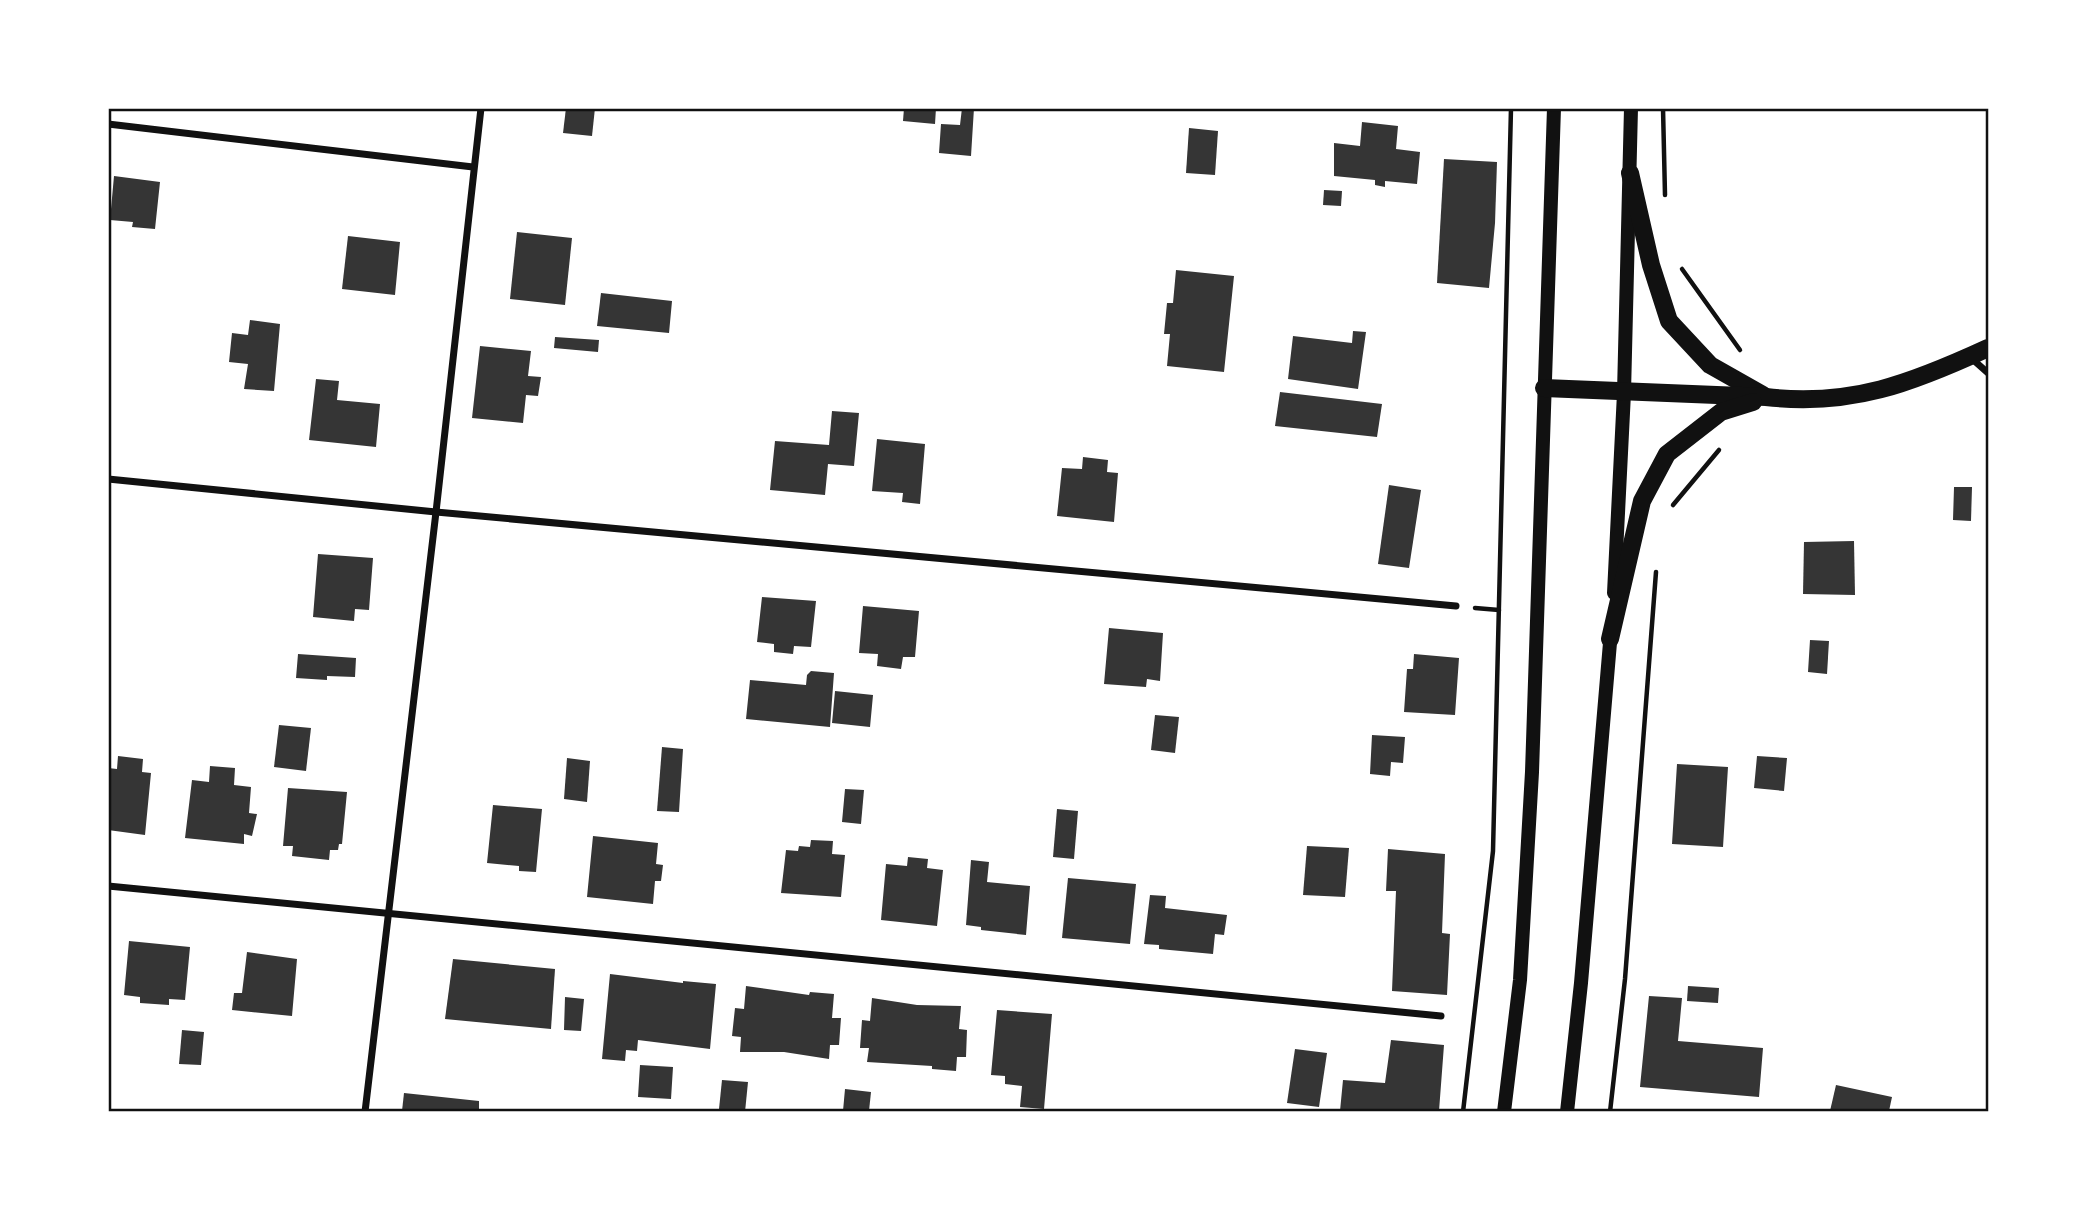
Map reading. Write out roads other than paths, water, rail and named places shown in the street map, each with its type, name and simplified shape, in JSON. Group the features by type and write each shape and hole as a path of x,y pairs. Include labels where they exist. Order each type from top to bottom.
{"main road":[{"path":"1504,1111 1520,980 1532,772 1554,108"},
{"path":"1567,1111 1581,984 1616,565 1624,393 1631,108"},
{"path":"1630,173 1651,265 1669,321 1710,365 1766,397"},
{"path":"1544,388 1766,397 1799,401 1860,395 1912,380 1989,348"},
{"path":"1610,639 1643,501 1667,454 1721,412 1766,397"}],"street":[{"path":"365,1111 481,108"},
{"path":"108,124 473,167"},
{"path":"1969,357 1989,373"},
{"path":"108,479 1456,606"},
{"path":"108,886 1441,1016"}]}
